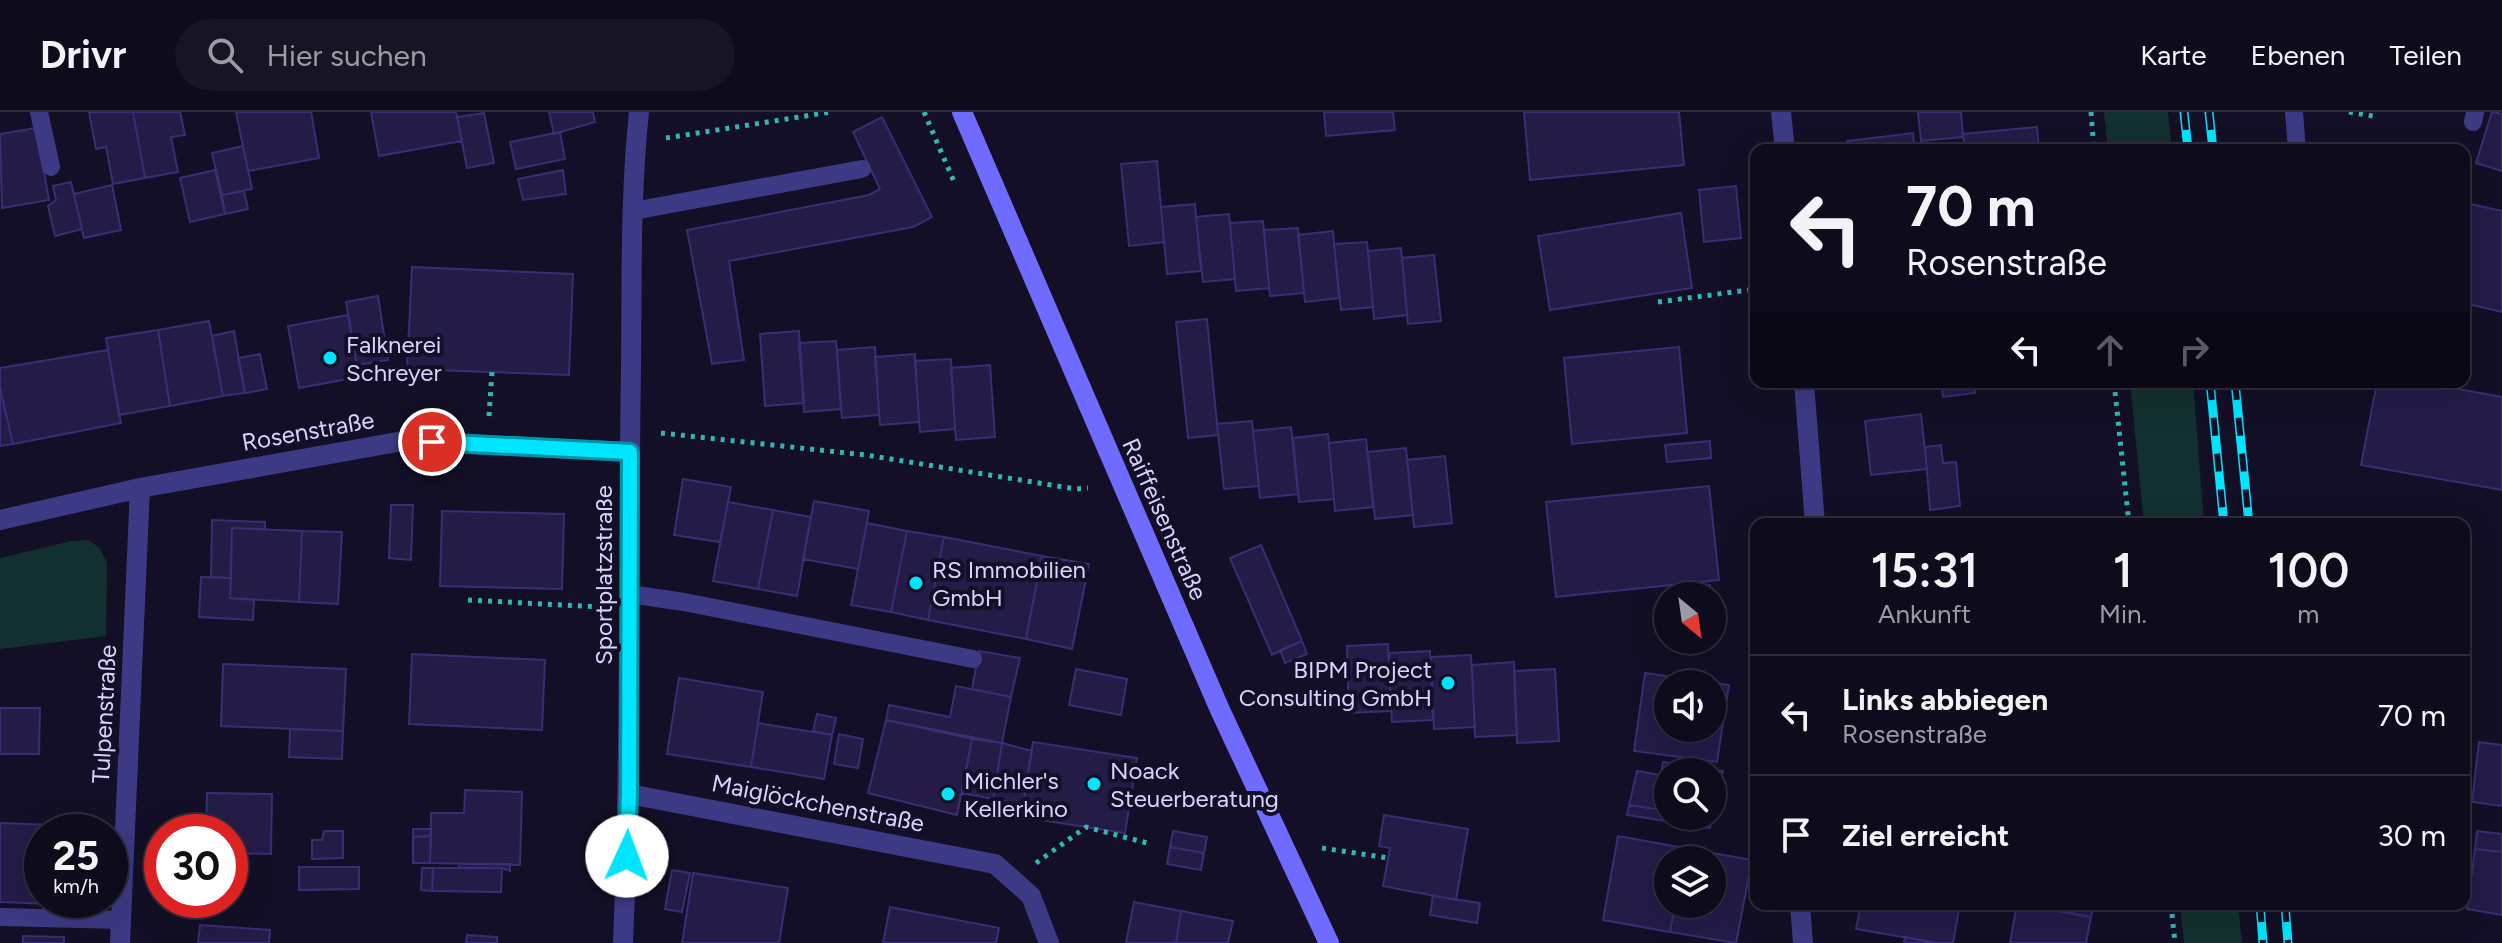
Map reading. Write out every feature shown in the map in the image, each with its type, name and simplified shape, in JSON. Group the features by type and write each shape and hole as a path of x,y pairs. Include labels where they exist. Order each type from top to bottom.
{"street":[{"name":"Sportplatzstraße","path":"623,943 629,794 633,211 639,112"},
{"name":"Raiffeisenstraße","path":"962,112 1220,710 1329,943"},
{"path":"1781,112 1784,144"},
{"path":"1804,388 1815,518"},
{"name":"Rosenstraße","path":"0,520 140,488 403,441 630,452"},
{"name":"Tulpenstraße","path":"120,943 140,488"},
{"name":"Maiglöckchenstraße","path":"629,794 995,864 1031,896 1049,943"},
{"path":"1800,910 1803,943"}],"lane":[{"path":"39,112 51,167"},
{"path":"2294,112 2297,144"},
{"path":"633,211 862,169"},
{"path":"629,601 684,602 973,659"},
{"path":"0,917 121,920"}],"path":[{"path":"636,138 677,139 831,112"},
{"path":"2091,112 2094,144"},
{"path":"2349,112 2378,117"},
{"path":"1658,302 1750,290"},
{"path":"488,445 492,372"},
{"path":"2115,388 2128,518"},
{"path":"630,430 866,455 1076,489 1088,488"},
{"path":"468,600 629,601"},
{"path":"1012,879 1086,827 1151,844"},
{"path":"1322,848 1388,858"},
{"path":"2172,910 2175,943"}],"green space":[{"path":"2104,112 2168,112 2171,144 2107,144"},
{"path":"2131,388 2193,388 2204,518 2143,518"},
{"path":"88,540 100,548 107,563 106,636 0,649 0,558 71,541"},
{"path":"2181,910 2239,910 2242,943 2184,943"}],"building":[{"path":"89,112 133,112 145,178 113,184 106,147 96,149"},
{"path":"133,112 180,112 185,135 171,137 178,172 145,178"},
{"path":"236,112 311,112 319,158 248,171"},
{"path":"371,112 456,112 462,141 379,156"},
{"path":"549,112 593,112 595,122 554,134"},
{"path":"1324,112 1393,112 1395,130 1326,136"},
{"path":"1524,112 1679,112 1684,165 1530,180"},
{"path":"1918,112 1961,112 1963,137 1921,141"},
{"path":"2492,112 2502,114 2502,171 2476,163"},
{"path":"484,113 494,163 467,168 457,117"},
{"path":"882,117 932,217 913,227 729,261 744,360 712,364 687,230 869,195 880,189 853,132"},
{"path":"2037,127 2038,144 1964,144 1963,134"},
{"path":"36,128 49,200 2,208 0,134"},
{"path":"560,132 565,159 516,169 510,142"},
{"path":"1913,133 1914,144 1847,144 1847,141"},
{"path":"243,146 252,189 222,195 212,153"},
{"path":"1157,161 1164,242 1129,246 1121,164"},
{"path":"215,170 225,214 190,222 180,178"},
{"path":"563,170 566,194 523,200 518,179"},
{"path":"71,182 82,229 55,236 48,206 56,200 53,186"},
{"path":"112,185 121,230 84,238 74,194"},
{"path":"1736,186 1741,238 1704,242 1699,190"},
{"path":"244,191 248,209 225,214 222,195"},
{"path":"1195,204 1201,271 1167,274 1161,207"},
{"path":"2470,204 2502,211 2502,312 2470,304"},
{"path":"1681,213 1692,288 1550,310 1538,236"},
{"path":"1229,214 1235,279 1203,282 1196,217"},
{"path":"1263,221 1269,288 1236,291 1230,223"},
{"path":"1298,228 1304,293 1270,296 1264,230"},
{"path":"1333,231 1339,298 1305,302 1298,235"},
{"path":"1367,242 1373,307 1341,310 1334,244"},
{"path":"1401,248 1407,315 1374,319 1368,251"},
{"path":"1434,255 1441,321 1408,324 1402,258"},
{"path":"412,267 573,274 569,375 407,369"},
{"path":"378,296 388,360 357,365 346,302"},
{"path":"348,315 359,377 299,388 288,326"},
{"path":"1207,319 1218,435 1188,438 1176,322"},
{"path":"209,321 223,396 170,406 158,330"},
{"path":"158,330 170,406 119,415 106,338"},
{"path":"234,331 245,393 223,396 212,336"},
{"path":"799,331 804,403 765,406 760,334"},
{"path":"836,341 841,409 804,412 799,343"},
{"path":"875,347 879,415 842,418 837,350"},
{"path":"1679,347 1687,433 1572,444 1564,358"},
{"path":"108,350 121,423 13,444 0,388 0,368"},
{"path":"260,354 267,389 245,393 238,358"},
{"path":"915,354 919,422 880,425 875,357"},
{"path":"951,359 955,429 920,432 915,361"},
{"path":"990,365 995,437 956,440 951,368"},
{"path":"0,388 13,444 0,446"},
{"path":"1942,388 1975,388 1975,393 1943,397"},
{"path":"2376,388 2452,388 2502,397 2502,490 2361,465"},
{"path":"1921,414 1927,469 1871,475 1865,421"},
{"path":"1252,421 1259,486 1224,489 1217,424"},
{"path":"1291,427 1298,494 1260,498 1253,431"},
{"path":"1328,434 1334,499 1299,502 1293,438"},
{"path":"1366,439 1373,507 1335,511 1329,443"},
{"path":"1710,441 1711,458 1667,462 1665,445"},
{"path":"1941,445 1943,463 1956,462 1960,506 1930,510 1925,447"},
{"path":"1406,448 1413,515 1375,519 1368,452"},
{"path":"1445,456 1452,523 1414,527 1407,460"},
{"path":"683,479 731,487 720,542 674,535"},
{"path":"1709,486 1719,580 1654,582 1654,587 1556,597 1546,502"},
{"path":"814,501 869,511 858,569 803,559"},
{"path":"728,502 773,510 758,589 713,581"},
{"path":"391,505 413,505 411,560 389,558"},
{"path":"773,510 811,517 797,596 758,589"},
{"path":"442,511 564,514 562,589 440,586"},
{"path":"212,520 265,522 265,529 232,528 231,578 211,577"},
{"path":"867,523 907,531 891,612 851,605"},
{"path":"232,528 302,531 299,602 230,598"},
{"path":"302,531 342,532 338,604 299,602"},
{"path":"907,531 944,537 928,620 891,612"},
{"path":"944,537 1042,556 1026,639 928,620"},
{"path":"1261,545 1302,641 1272,655 1230,558"},
{"path":"1042,556 1089,564 1072,649 1026,639"},
{"path":"201,577 231,578 230,598 254,600 253,620 199,617"},
{"path":"1302,641 1307,654 1285,663 1280,650"},
{"path":"1388,644 1391,711 1349,713 1347,646"},
{"path":"979,651 1020,658 1011,697 972,689"},
{"path":"1430,651 1433,720 1392,722 1389,653"},
{"path":"412,654 545,660 542,730 409,724"},
{"path":"1471,655 1475,727 1434,729 1431,657"},
{"path":"1514,662 1517,735 1475,737 1472,665"},
{"path":"223,664 346,669 343,731 221,726"},
{"path":"1076,669 1127,679 1121,715 1069,705"},
{"path":"1555,669 1559,741 1517,743 1514,671"},
{"path":"1645,673 1654,674 1654,742 1720,742 1718,758 1687,758 1634,751"},
{"path":"679,678 763,692 751,767 667,754"},
{"path":"956,686 1011,697 1002,743 886,720 889,705 950,717"},
{"path":"0,708 40,708 39,754 0,754"},
{"path":"817,714 836,718 832,735 813,731"},
{"path":"886,720 972,739 957,815 868,793"},
{"path":"758,723 832,735 824,779 751,767"},
{"path":"290,729 343,731 342,759 289,757"},
{"path":"839,734 863,739 858,768 834,764"},
{"path":"972,739 1002,743 993,799 962,793"},
{"path":"1033,742 1137,758 1125,833 1021,817"},
{"path":"2479,742 2502,745 2502,806 2472,802"},
{"path":"1002,743 1032,751 1023,804 993,799"},
{"path":"1637,771 1654,774 1654,809 1629,805"},
{"path":"465,790 522,792 520,865 430,863 431,813 464,813"},
{"path":"207,793 272,794 271,854 248,853 248,814 206,814"},
{"path":"1629,805 1654,809 1654,819 1627,815"},
{"path":"1384,815 1468,829 1456,900 1383,886 1390,848 1379,846"},
{"path":"0,823 24,824 24,903 0,902"},
{"path":"413,829 431,829 431,836 413,837"},
{"path":"324,831 343,831 343,858 312,859 312,840 322,840"},
{"path":"1173,831 1207,837 1204,853 1170,847"},
{"path":"2477,831 2502,834 2502,852 2475,849"},
{"path":"431,836 430,863 413,863 413,837"},
{"path":"1618,836 1674,846 1654,846 1654,918 1672,918 1670,932 1603,920"},
{"path":"1170,847 1204,853 1201,870 1167,864"},
{"path":"2475,849 2502,852 2502,915 2470,910"},
{"path":"1726,855 1750,860 1736,943 1670,932 1672,918 1726,918"},
{"path":"459,864 510,864 510,871 502,868 459,868"},
{"path":"299,867 359,867 359,889 299,890"},
{"path":"422,868 433,868 432,891 421,890"},
{"path":"433,868 502,868 501,892 432,891"},
{"path":"672,870 690,873 682,912 665,909"},
{"path":"693,873 788,888 779,943 682,943"},
{"path":"1433,896 1480,903 1477,923 1430,915"},
{"path":"1134,902 1181,911 1176,943 1126,943"},
{"path":"890,907 999,928 996,943 883,943"},
{"path":"1860,910 1959,910 1953,943 1856,929"},
{"path":"2016,910 2051,910 2091,917 2086,943 2010,943"},
{"path":"2055,910 2093,910 2091,917"},
{"path":"1181,911 1233,921 1228,943 1176,943"},
{"path":"200,925 270,930 269,943 198,943"},
{"path":"467,935 497,937 497,943 466,943"},
{"path":"23,936 64,937 64,943 23,943"},
{"path":"1905,937 1937,943 1904,943"}],"railway":[{"path":"2184,112 2187,144"},
{"path":"2209,112 2212,144"},
{"path":"2211,388 2223,518"},
{"path":"2236,388 2248,518"},
{"path":"2260,910 2263,943"},
{"path":"2285,910 2288,943"}],"place":[{"name":"Falknerei Schreyer","path":"330,358"},
{"name":"RS Immobilien GmbH","path":"916,583"},
{"name":"BIPM Project Consulting GmbH","path":"1448,683"},
{"name":"Noack Steuerberatung","path":"1094,784"},
{"name":"Michler's Kellerkino","path":"948,794"}],"route":[{"path":"432,442 630,452 627,856"}]}
